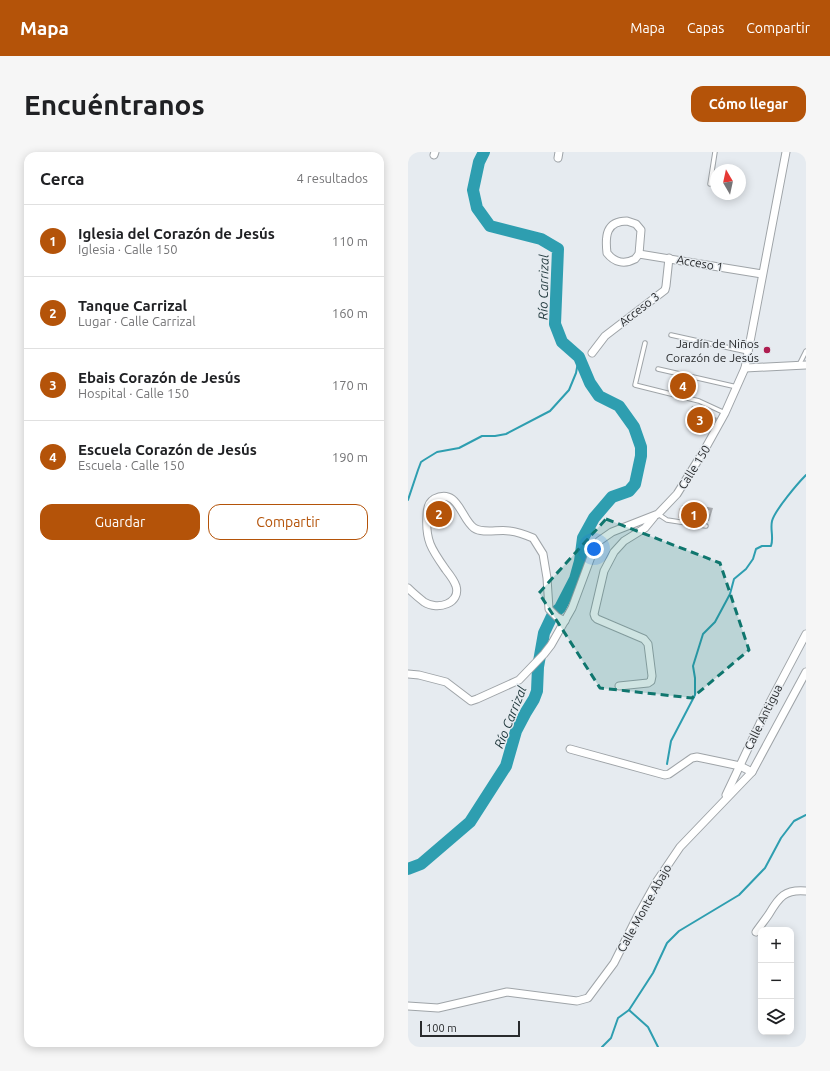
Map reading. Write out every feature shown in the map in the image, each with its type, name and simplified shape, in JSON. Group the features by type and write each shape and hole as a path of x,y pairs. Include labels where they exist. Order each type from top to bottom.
{"street":[{"name":"Calle 150","path":"408,674 419,675 446,682 469,700 473,701 518,680 544,654 565,621 572,608 595,546 598,542 612,532 656,516 677,494 725,413 745,368 786,152"},
{"path":"622,221 631,222 639,227 641,230 639,254 635,259 627,262 617,261 609,256 606,253 606,248 607,236 610,227 622,221"},
{"name":"Acceso 1","path":"639,254 762,274"},
{"name":"Acceso 3","path":"592,353 605,336 664,290 666,286 669,258"},
{"path":"745,368 802,365"},
{"path":"408,588 431,606 444,606 450,603 455,596 457,590 454,582 430,547 426,521 427,510 430,503 435,499 442,497 449,498 455,501 472,527 478,530 511,531 533,538 543,554 550,609 553,614 565,621"},
{"path":"619,686 648,683 651,681 652,676 648,644 644,639 597,619 594,614 604,571 614,552 624,541 645,528 656,516"},
{"name":"Calle Antigua","path":"722,802 770,702 806,634"},
{"name":"Calle Monte Abajo","path":"408,1006 438,1008 507,992 577,1001 588,998 614,963 650,893 680,847 752,772 806,672"},
{"path":"570,749 665,775 669,774 692,758 697,757 740,766 752,772"},
{"path":"756,932 776,902 782,896 790,892 806,891"}],"lane":[{"path":"713,164 715,152"},
{"path":"671,335 748,352"},
{"path":"645,343 635,385 698,401 725,413"},
{"path":"802,365 806,351"},
{"path":"658,369 737,387"},
{"path":"656,516 667,520 706,526"}],"highlighted area":[{"path":"606,519 720,563 749,650 692,698 600,688 539,593"}],"building":[{"path":"689,409 714,421 710,430 685,418"},
{"path":"682,506 710,511 706,524 681,521 681,518 678,518 679,508 682,509"},
{"path":"437,509 441,509 443,510 443,518 437,519 434,516 434,512"}],"waterway":[{"name":"Río Carrizal","path":"408,869 421,864 470,822 506,766 516,731 537,691 538,667 544,633 553,614 560,608 575,579 580,561 583,538 594,518 612,497 629,491 635,484 641,456 641,447 634,427 619,406 599,396 590,383 579,357 562,342 555,324 558,249 541,239 490,226 477,208 473,190 479,162 484,152"},
{"path":"408,500 421,462 424,460 437,452 459,448 482,436 506,434 550,411 569,390 576,373 579,357"},
{"path":"667,764 671,741 695,695 693,666 703,634 715,622 730,594 734,579 746,569 753,559 756,549 762,546 771,546 772,521 774,516 787,497 806,475"},
{"path":"602,1047 611,1038 618,1018 629,1010 653,973 667,943 679,931 739,895 765,868 781,838 794,821 806,815"},
{"path":"629,1010 648,1027 658,1047"}],"place":[{"name":"Jardín de Niños Corazón de Jesús","path":"767,350"},
{"name":"Escuela Corazón de Jesús","path":"683,386"},
{"name":"Ebais Corazón de Jesús","path":"700,420"},
{"name":"Tanque Carrizal","path":"439,514"},
{"name":"Iglesia del Corazón de Jesús","path":"694,515"}]}
